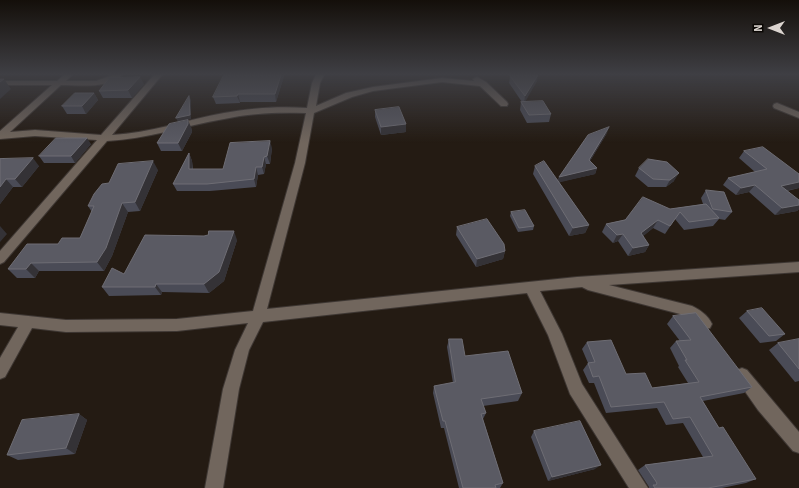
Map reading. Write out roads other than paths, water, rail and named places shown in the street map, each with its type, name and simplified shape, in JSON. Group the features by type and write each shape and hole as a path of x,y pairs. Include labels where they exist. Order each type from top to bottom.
{"street":[{"path":"0,135 41,98"},
{"path":"0,259 139,98"},
{"path":"214,488 231,388 242,350 258,317 300,164 314,98"},
{"path":"0,135 41,134 105,138 145,134 223,116 255,111 276,109 311,111 342,98"},
{"path":"497,98 504,104"},
{"path":"777,106 799,115"},
{"path":"0,319 66,326 177,325 577,282 799,267"},
{"path":"577,282 687,310 696,314 712,337"},
{"path":"531,287 555,334 576,389 639,488"},
{"path":"0,372 28,322"},
{"path":"732,362 764,404 799,445"}]}
